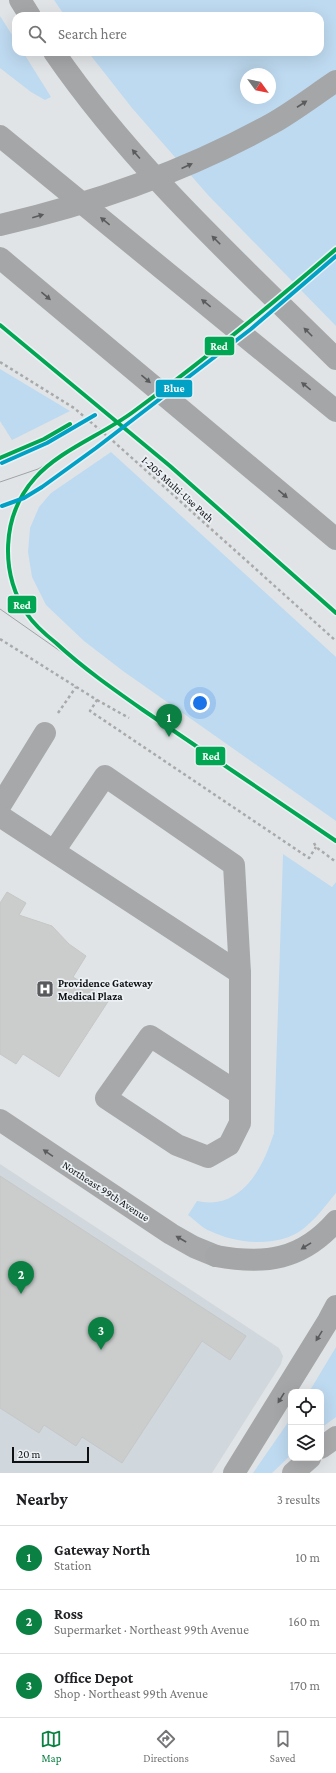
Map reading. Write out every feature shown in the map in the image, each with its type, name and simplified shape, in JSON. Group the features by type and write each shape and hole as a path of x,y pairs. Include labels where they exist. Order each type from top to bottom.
{"highway":[{"path":"20,0 28,12"},
{"path":"57,56 82,90 180,204 336,359"},
{"path":"0,225 102,198 172,172 222,150 274,122 336,81"},
{"path":"0,136 336,411"},
{"path":"5,264 336,539"},
{"path":"216,1256 238,1260 258,1261 284,1256 304,1248 325,1233 336,1221"},
{"path":"234,1473 328,1322 336,1306"}],"main road":[{"path":"324,1446 336,1437"},
{"path":"293,1473 307,1461"}],"street":[{"path":"0,806 45,733"},
{"path":"54,851 105,776 234,865 240,973 240,1094 240,1123 229,1145 208,1157 177,1145 106,1098 150,1036 240,1094"},
{"path":"0,816 240,973"},
{"name":"Northeast 99th Avenue","path":"0,1120 171,1234 194,1247 216,1256"}],"path":[{"name":"I-205 Multi-Use Path","path":"0,362 74,408 91,422 336,641"},
{"path":"0,639 97,700 129,718"},
{"path":"45,733 76,687"},
{"path":"97,700 90,711 309,858 316,847"},
{"path":"314,843 316,847 336,862"}],"shaded area":[{"path":"54,0 336,0 336,326 208,195 132,108 91,56 324,56 324,12 62,12"},
{"path":"0,16 12,35 12,56 25,56 51,97 45,100 31,92 0,68"},
{"path":"0,369 70,411 12,440 0,421"},
{"path":"111,452 336,657 336,821 123,671 84,641 46,605 32,577 28,552 30,528 39,507 51,493"},
{"path":"283,854 332,887 336,882 336,1193 321,1212 303,1229 282,1239 257,1242 232,1239 207,1230 188,1215 197,1201 214,1202 228,1199 238,1193 254,1176 260,1166 266,1155 274,1133"},
{"path":"0,1164 279,1348 283,1356 281,1364 212,1473 0,1473"},
{"path":"336,1347 336,1417 324,1426 324,1389 311,1389"},
{"path":"288,1422 288,1458 272,1473 253,1473"}],"building":[{"name":"Providence Gateway Medical Plaza","path":"7,892 26,903 19,915 52,926 69,944 86,956 73,977 109,1000 59,1077 23,1054 16,1064 0,1054 0,903"},
{"path":"0,1176 246,1336 230,1360 202,1341 122,1463 82,1437 76,1446 44,1425 39,1433 0,1408"}],"tram line":[{"path":"0,482 38,469 78,446"},
{"path":"0,609 90,672"}],"transit line":[{"name":"Red","path":"336,249 236,333 159,393 121,420 56,459 45,468 35,478 24,493 10,527 8,545 12,581 18,598 27,614 37,626 87,670 336,841"},
{"name":"Blue","path":"2,506 24,498 42,487 96,448 251,329 336,256"},
{"name":"Red","path":"0,325 170,466 336,613"},
{"name":"Blue","path":"2,463 47,443 95,415"},
{"name":"Red","path":"0,458 44,439 70,424"}],"place":[{"name":"Gateway North","path":"169,737"},
{"name":"Providence Gateway Medical Plaza","path":"45,989"},
{"name":"Ross","path":"21,1294"},
{"name":"Office Depot","path":"101,1350"}]}
